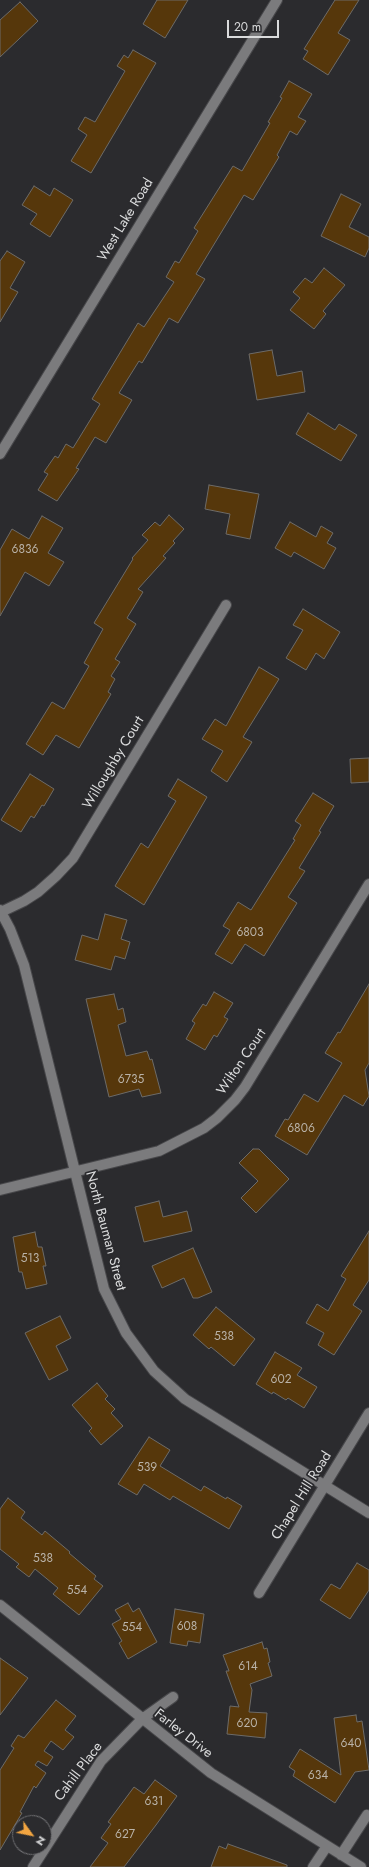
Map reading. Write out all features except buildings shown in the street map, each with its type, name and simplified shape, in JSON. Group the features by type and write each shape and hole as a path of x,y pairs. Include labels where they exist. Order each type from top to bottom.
{"street":[{"name":"West Lake Road","path":"0,454 277,0"},
{"name":"Willoughby Court","path":"1,911 19,904 38,892 73,858 226,605"},
{"name":"Wilton Court","path":"0,1190 152,1153 174,1144 204,1128 229,1106 254,1073 369,884"},
{"name":"North Bauman Street","path":"1,911 10,929 24,965 104,1289 121,1326 144,1359 172,1389 198,1408 369,1513"},
{"name":"Chapel Hill Road","path":"259,1593 369,1413"},
{"name":"Farley Drive","path":"0,1604 142,1720 211,1774 361,1867"},
{"name":"Cahill Place","path":"33,1867 101,1762 142,1720 172,1698"},
{"path":"341,1855 367,1815 369,1816"},
{"path":"313,1867 327,1846"}]}
